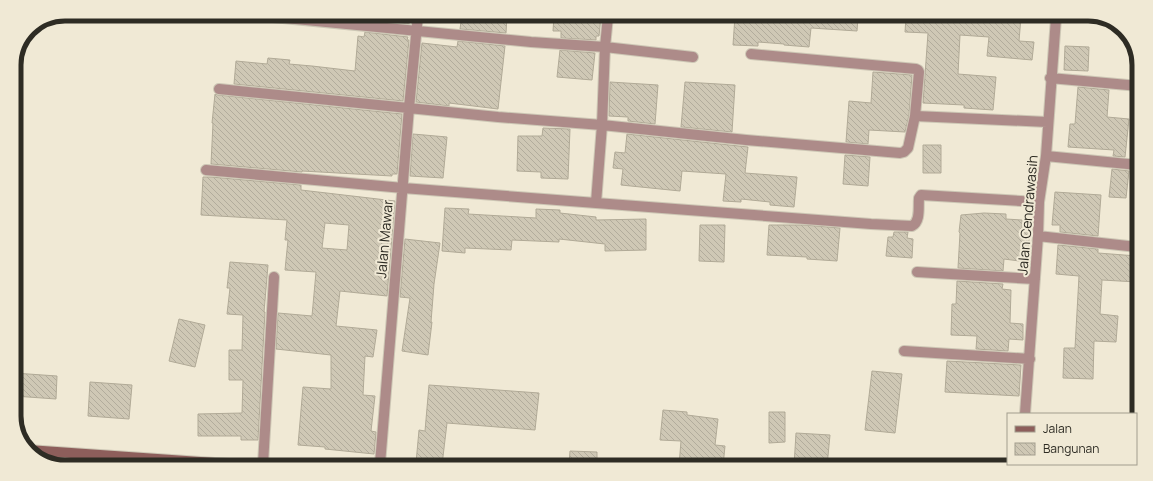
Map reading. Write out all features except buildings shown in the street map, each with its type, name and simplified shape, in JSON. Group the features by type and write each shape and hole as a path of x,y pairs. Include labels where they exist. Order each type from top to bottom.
{"main road":[{"path":"38,451 172,460"}],"street":[{"path":"314,21 531,42 606,47 693,57"},
{"name":"Jalan Mawar","path":"380,460 417,21"},
{"path":"596,203 608,21"},
{"name":"Jalan Cendrawasih","path":"1025,413 1030,359 1039,202 1046,156 1050,78 1056,21"},
{"path":"219,89 498,117 602,124 746,140 900,153 904,152 908,148 915,116 918,70 751,54"},
{"path":"1050,78 1132,85"},
{"path":"915,116 1047,122"},
{"path":"1046,156 1132,164"},
{"path":"206,170 402,188 912,226 916,224 919,198 921,195 1039,202"},
{"path":"1038,236 1132,246"},
{"path":"917,272 1035,280"},
{"path":"263,460 274,277"},
{"path":"904,351 1030,359"}]}
